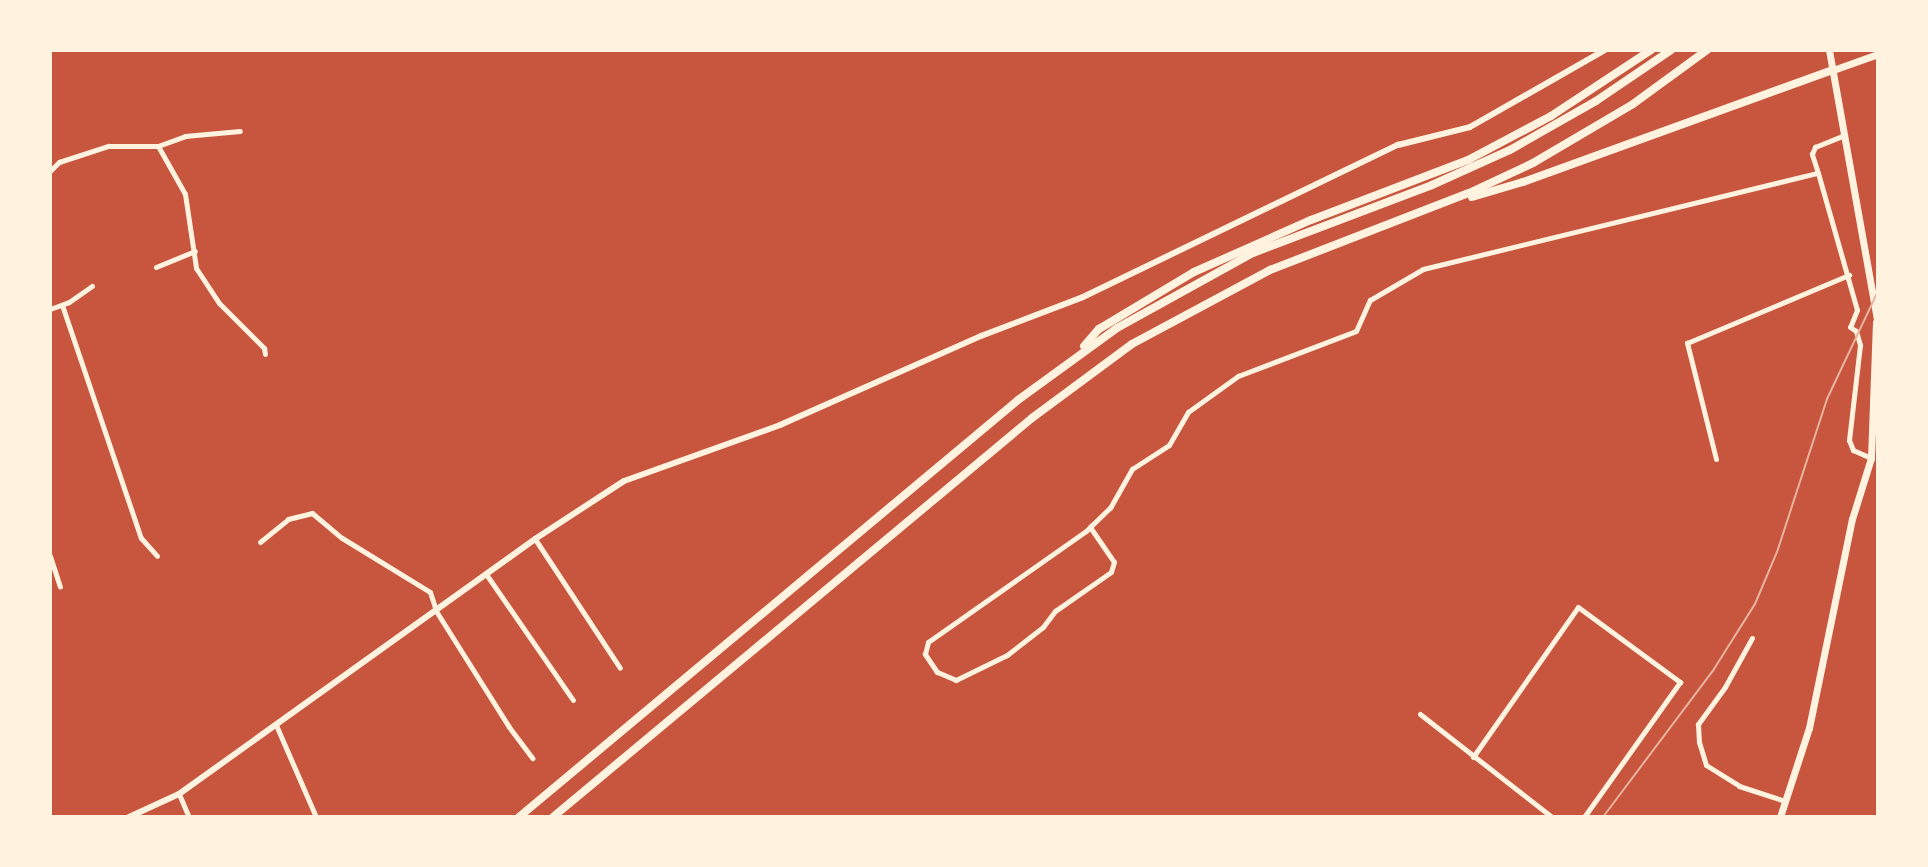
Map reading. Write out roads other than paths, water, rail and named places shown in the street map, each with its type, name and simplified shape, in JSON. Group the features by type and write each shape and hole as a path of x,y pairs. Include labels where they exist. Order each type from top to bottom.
{"highway":[{"path":"1073,359 1099,329 1194,272 1311,220 1468,160 1551,116 1651,50"},
{"path":"519,817 1018,400 1155,304 1253,253 1443,180 1519,145 1596,101 1671,50"},
{"path":"553,817 1032,418 1114,356 1168,322 1247,280 1316,250 1492,183 1633,104 1707,50"},
{"path":"1433,208 1523,182 1833,70"}],"main road":[{"path":"1780,817 1809,728 1852,519 1871,458 1877,324 1829,50"},
{"path":"1833,70 1878,54"},
{"path":"1870,439 1878,423"},
{"path":"1871,458 1878,451"}],"street":[{"path":"129,817 179,794 535,539 624,481 780,425 981,336 1083,297 1398,145 1470,127 1605,50"},
{"path":"50,171 59,162 108,146 158,146 185,136 240,131"},
{"path":"1844,135 1815,147 1812,154 1857,310 1850,327 1856,331 1860,345 1849,440 1853,450 1871,458"},
{"path":"158,146 185,194 196,268 219,303 264,348 265,354"},
{"path":"1090,527 1114,562 1111,572 1055,611 1043,627 1007,655 956,680 937,672 925,654 928,642 1090,527 1110,508 1132,469 1169,445 1188,412 1238,376 1356,331 1370,300 1423,269 1818,173"},
{"path":"156,267 195,251"},
{"path":"1716,459 1687,343 1849,275"},
{"path":"50,309 92,286"},
{"path":"62,305 141,538 157,556"},
{"path":"260,542 288,519 312,513 342,538 430,592 436,611 532,758"},
{"path":"535,539 620,668"},
{"path":"50,556 60,586"},
{"path":"486,574 573,700"},
{"path":"1473,757 1578,607 1680,682 1584,817"},
{"path":"1752,638 1725,687 1698,724 1699,742 1706,765 1739,786 1786,801"},
{"path":"1420,714 1552,817"},
{"path":"276,725 316,817"},
{"path":"179,794 189,817"}],"railway":[{"path":"1603,817 1714,669 1755,604 1777,552 1827,399 1878,291"}]}
